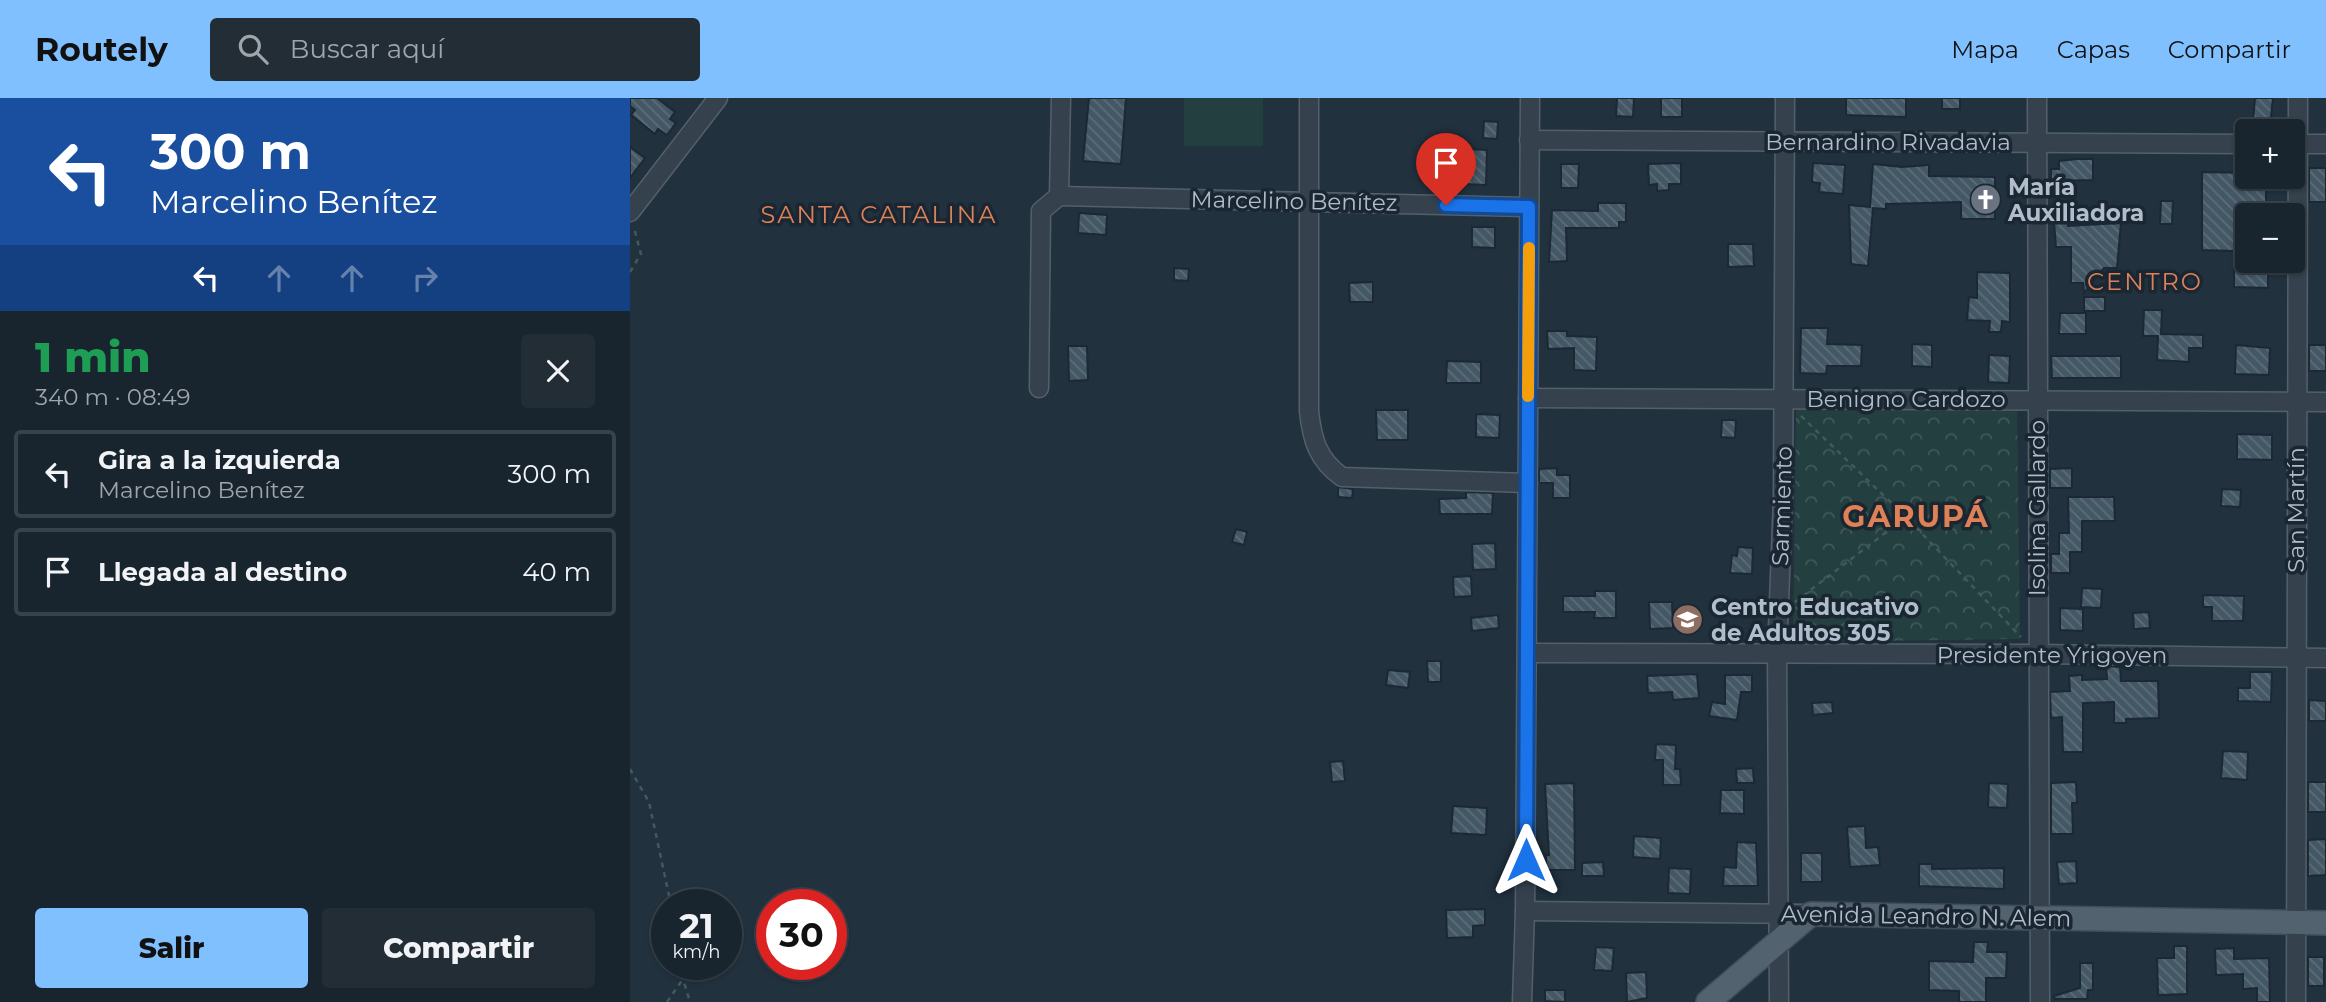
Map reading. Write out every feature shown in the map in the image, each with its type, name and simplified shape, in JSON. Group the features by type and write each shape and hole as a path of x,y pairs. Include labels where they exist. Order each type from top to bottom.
{"main road":[{"name":"Avenida Leandro N. Alem","path":"1811,914 2326,923"},
{"path":"1708,1002 1811,914"}],"street":[{"path":"1038,388 1041,211 1059,196 1061,98"},
{"path":"1309,98 1309,411 1312,437 1320,457 1342,477 1528,483"},
{"path":"1522,1002 1525,911 1530,98"},
{"name":"Sarmiento","path":"1779,1002 1777,654 1784,399 1785,98"},
{"name":"Isolina Gallardo","path":"2037,98 2040,1002"},
{"name":"San Martín","path":"2297,119 2298,98"},
{"path":"632,220 713,100"},
{"name":"Bernardino Rivadavia","path":"1530,140 2235,144"},
{"path":"2305,144 2326,144"},
{"name":"San Martín","path":"2295,189 2296,1002"},
{"name":"Marcelino Benítez","path":"1059,196 1529,207"},
{"name":"Benigno Cardozo","path":"1528,398 2326,402"},
{"name":"Presidente Yrigoyen","path":"1527,653 2037,654 2326,658"},
{"name":"Avenida Leandro N. Alem","path":"1525,911 1811,914"}],"path":[{"path":"630,272 641,254 632,220"},
{"path":"1784,399 1906,517 2037,654"},
{"path":"1778,615 1906,517"},
{"path":"630,769 649,802 668,889"},
{"path":"667,1002 682,980"},
{"path":"683,980 690,1002"}],"green space":[{"path":"1184,98 1263,98 1263,146 1184,146"},
{"path":"2017,409 2020,639 1793,642 1796,410"}],"building":[{"path":"630,98 657,98 675,112 670,119 676,123 667,135 658,129 655,134 631,115 635,110 630,106"},
{"path":"1089,98 1126,98 1121,164 1083,161"},
{"path":"1617,98 1634,98 1633,117 1616,116"},
{"path":"1661,98 1682,98 1682,117 1661,117"},
{"path":"1846,98 1906,98 1906,117 1846,115"},
{"path":"1942,98 1960,98 1960,109 1942,109"},
{"path":"2255,98 2273,98 2271,117 2253,119"},
{"path":"1484,121 1498,122 1497,139 1483,138"},
{"path":"630,147 645,158 630,178"},
{"path":"1466,149 1487,150 1486,185 1465,184"},
{"path":"1433,159 1433,166 1438,166 1438,180 1420,180 1419,160"},
{"path":"2093,159 2093,180 2051,181 2051,169 2059,169 2059,161"},
{"path":"1681,163 1681,184 1669,184 1669,190 1657,191 1657,184 1649,185 1648,164"},
{"path":"1813,163 1845,165 1843,194 1819,192 1820,183 1812,182"},
{"path":"1561,164 1579,164 1578,188 1561,188"},
{"path":"1873,164 1902,167 1929,165 1929,176 1995,177 1995,219 1961,219 1961,202 1886,204 1886,209 1873,208 1868,266 1851,264 1849,205 1870,207"},
{"path":"2309,168 2326,168 2326,202 2309,202"},
{"path":"2202,172 2235,173 2235,189 2266,189 2266,203 2235,203 2235,273 2268,273 2268,288 2234,287 2234,251 2202,250"},
{"path":"2161,201 2173,201 2172,224 2160,224"},
{"path":"1598,203 1626,203 1626,222 1619,222 1619,228 1566,228 1567,261 1549,262 1552,210 1598,211"},
{"path":"2053,210 2068,210 2068,226 2121,223 2117,268 2104,268 2084,293 2083,283 2071,283 2071,247 2056,247"},
{"path":"1079,213 1107,215 1106,235 1078,233"},
{"path":"1472,227 1495,227 1495,248 1472,247"},
{"path":"1728,244 1753,244 1754,266 1728,267"},
{"path":"1174,268 1189,269 1188,281 1174,280"},
{"path":"1977,272 2010,273 2010,322 2002,321 2001,332 1989,332 1990,321 1967,320 1969,297 1977,298"},
{"path":"1373,282 1373,302 1350,302 1349,283"},
{"path":"2084,297 2105,297 2105,311 2084,311"},
{"path":"2144,310 2162,310 2161,334 2203,335 2203,348 2189,348 2189,362 2157,360 2158,336 2143,336"},
{"path":"2060,313 2086,313 2086,334 2059,334"},
{"path":"1801,328 1828,328 1827,344 1862,345 1861,366 1827,366 1826,374 1800,373"},
{"path":"1547,331 1567,331 1567,336 1597,337 1596,371 1574,370 1574,348 1548,349"},
{"path":"1912,344 1932,345 1932,367 1912,366"},
{"path":"2236,345 2270,348 2269,375 2235,374"},
{"path":"2309,345 2326,345 2326,371 2309,371"},
{"path":"1068,346 1087,346 1088,380 1069,381"},
{"path":"1989,355 2010,356 2009,383 1988,382"},
{"path":"2051,356 2121,356 2121,378 2052,378"},
{"path":"1447,361 1481,362 1481,383 1446,383"},
{"path":"1376,410 1408,410 1408,440 1377,440"},
{"path":"1476,414 1500,415 1499,438 1476,437"},
{"path":"1722,420 1736,420 1735,438 1721,437"},
{"path":"2237,434 2272,435 2272,460 2237,459"},
{"path":"1557,468 1557,475 1570,475 1570,498 1553,498 1553,483 1539,483 1539,469"},
{"path":"2072,468 2072,488 2050,488 2050,469"},
{"path":"1338,487 1353,489 1352,498 1338,497"},
{"path":"2222,489 2241,490 2240,507 2221,506"},
{"path":"1466,492 1493,493 1492,514 1440,514 1439,499 1466,498"},
{"path":"2068,497 2114,497 2115,521 2082,521 2082,552 2070,552 2070,573 2051,573 2051,554 2059,554 2059,533 2069,533"},
{"path":"1236,529 1247,532 1244,545 1232,542"},
{"path":"1495,543 1496,569 1473,570 1472,544"},
{"path":"1738,547 1753,548 1752,574 1730,573 1732,555 1737,556"},
{"path":"1471,576 1472,596 1454,597 1453,577"},
{"path":"2082,588 2102,589 2101,608 2081,607"},
{"path":"1595,591 1616,591 1616,618 1594,618 1595,612 1563,612 1563,596 1595,596"},
{"path":"2203,595 2244,596 2243,621 2212,621 2212,607 2203,607"},
{"path":"1649,602 1672,602 1673,628 1650,629"},
{"path":"2060,608 2083,609 2083,631 2060,630"},
{"path":"2149,612 2150,628 2134,629 2133,613"},
{"path":"1498,615 1499,628 1472,631 1471,618"},
{"path":"1427,661 1441,661 1441,682 1428,682"},
{"path":"2106,666 2120,667 2121,681 2158,681 2159,718 2126,719 2126,723 2114,723 2114,702 2083,703 2083,752 2063,752 2062,717 2051,718 2050,692 2070,691 2069,676 2082,675 2082,680 2107,679"},
{"path":"1388,670 1410,672 1408,688 1386,685"},
{"path":"2250,672 2272,672 2271,702 2238,701 2238,688 2250,688"},
{"path":"1697,674 1699,698 1673,700 1672,692 1648,693 1647,676"},
{"path":"1725,675 1752,675 1752,692 1741,692 1737,720 1709,716 1712,702 1725,704"},
{"path":"2309,700 2326,701 2326,721 2309,721"},
{"path":"1832,702 1833,713 1813,715 1812,703"},
{"path":"1656,744 1676,745 1675,769 1680,769 1681,785 1663,785 1663,760 1655,760"},
{"path":"2223,751 2248,752 2247,780 2221,778"},
{"path":"1343,761 1345,781 1332,782 1330,762"},
{"path":"1753,768 1754,783 1737,783 1736,769"},
{"path":"2076,782 2077,803 2072,803 2073,834 2051,834 2051,783"},
{"path":"2308,782 2326,782 2326,812 2308,812"},
{"path":"1574,783 1575,870 1546,870 1546,855 1549,855 1545,784"},
{"path":"1989,783 2008,784 2007,808 1988,807"},
{"path":"1721,790 1744,790 1744,814 1720,813"},
{"path":"1453,806 1487,808 1486,835 1451,833"},
{"path":"1865,826 1866,848 1878,847 1880,865 1850,867 1847,827"},
{"path":"1634,836 1661,838 1660,859 1633,857"},
{"path":"2326,839 2326,875 2308,876 2308,840"},
{"path":"1737,842 1756,843 1758,886 1723,886 1724,867 1736,868"},
{"path":"1801,853 1822,853 1822,882 1801,882"},
{"path":"2076,861 2077,883 2059,884 2057,862"},
{"path":"1603,862 1604,876 1582,876 1582,863"},
{"path":"1919,864 1932,864 1932,869 2004,868 2004,889 1919,886"},
{"path":"1669,868 1691,869 1690,894 1668,893"},
{"path":"1485,909 1485,925 1473,926 1473,937 1447,938 1446,910"},
{"path":"1974,942 1988,942 1987,952 2007,952 2006,978 1986,978 1986,1002 1959,1002 1959,991 1929,990 1929,961 1973,962"},
{"path":"2174,946 2187,946 2187,994 2158,995 2157,958 2174,958"},
{"path":"1596,947 1614,948 1612,971 1594,970"},
{"path":"2234,948 2234,959 2269,958 2270,1002 2257,1002 2257,988 2243,989 2243,974 2216,975 2215,949"},
{"path":"2308,957 2324,957 2324,986 2308,986"},
{"path":"2080,963 2093,963 2093,990 2088,990 2087,999 2055,999 2054,996 2080,988"},
{"path":"1646,972 1647,998 1627,1002 1626,973"},
{"path":"1545,990 1565,990 1565,1002 1545,1001"}],"slow traffic":[{"path":"1528,396 1529,248"}],"place":[{"name":"María Auxiliadora","path":"1985,200"},
{"name":"Centro Educativo de Adultos 305","path":"1688,620"}],"district":[{"name":"SANTA CATALINA","path":"879,215"},
{"name":"CENTRO","path":"2145,282"},
{"name":"GARUPÁ","path":"1916,517"}],"route":[{"path":"1446,205 1529,207 1526,860"}]}
